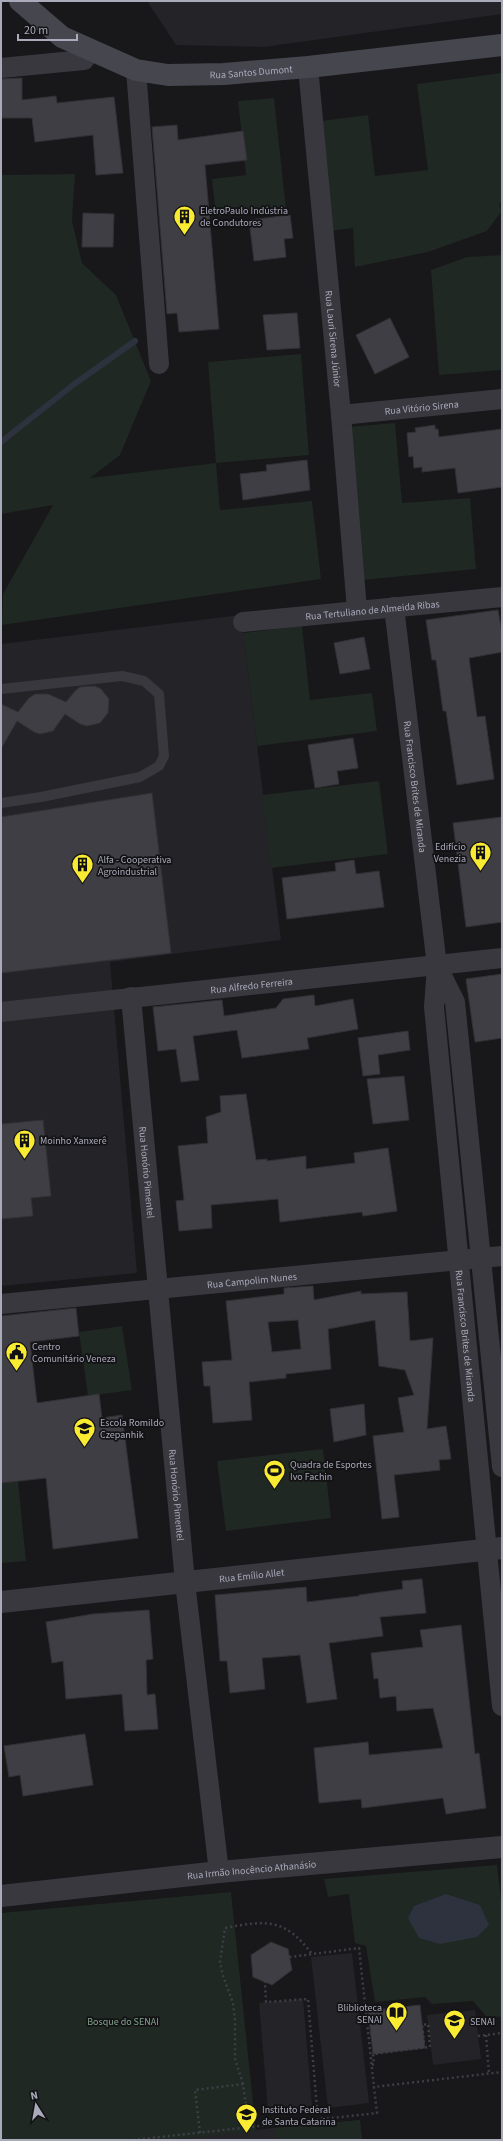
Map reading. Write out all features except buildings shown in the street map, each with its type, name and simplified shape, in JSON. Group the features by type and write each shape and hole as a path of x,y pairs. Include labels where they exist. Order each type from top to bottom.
{"main road":[{"name":"Rua Santos Dumont","path":"20,1 62,37 136,70 168,75 208,74 308,67 502,45"}],"street":[{"path":"1,68 84,60 91,50"},
{"name":"Rua Lauri Sirena Júnior","path":"308,67 341,415 357,610"},
{"path":"136,70 159,364"},
{"name":"Rua Vitório Sirena","path":"341,415 502,399"},
{"name":"Rua Tertuliano de Almeida Ribas","path":"243,622 502,597"},
{"name":"Rua Francisco Brites de Miranda","path":"394,607 437,966 434,1007 476,1437 495,1549 502,1706"},
{"name":"Rua Alfredo Ferreira","path":"1,1012 502,958"},
{"name":"Rua Francisco Brites de Miranda","path":"437,966 456,1002 502,1466"},
{"name":"Rua Honório Pimentel","path":"131,997 185,1582 219,1872"},
{"path":"440,1071 462,1069"},
{"path":"449,1158 471,1157"},
{"name":"Rua Campolim Nunes","path":"1,1304 502,1256"},
{"path":"470,1372 492,1369"},
{"path":"476,1437 499,1434"},
{"name":"Rua Emílio Allet","path":"1,1602 495,1549"},
{"name":"Rua Irmão Inocêncio Athanásio","path":"1,1896 219,1872 502,1847"}],"lane":[{"path":"1,689 122,676 144,681 159,694 164,756 159,766 140,777 41,797 1,803"}],"path":[{"path":"249,2127 243,2084 235,2059 235,2020 233,2003 226,1988 220,1962 225,1928 254,1922 280,1925 300,1937 312,1954"},
{"path":"133,2140 377,2113 372,2064 374,2064 359,1948 290,1958 265,1982 266,2002 308,1999 317,2108 322,2112 322,2119"},
{"path":"372,2054 430,2047 428,2024 422,2025 424,2041 419,2041 420,2048"},
{"path":"478,2036 502,2033"},
{"path":"486,2035 489,2074"},
{"path":"374,2087 502,2072"},
{"path":"200,2133 195,2090 243,2084"}],"shaded area":[{"path":"147,1 502,1 502,14 264,47 176,45"},
{"path":"241,615 281,940 110,962 137,1273 1,1286 1,644"},
{"path":"352,1953 369,2103 328,2108 311,1957"},
{"path":"303,1999 312,2106 268,2109 259,2003"},
{"name":"SENAI","path":"475,2010 481,2059 433,2065 427,2015"},
{"path":"360,2120 362,2140 169,2140 274,2128"}],"green space":[{"path":"502,73 502,202 499,203 501,212 487,231 428,252 355,267 353,228 330,231 321,121 368,115 375,176 428,170 417,84"},
{"path":"274,98 286,209 216,216 212,179 246,175 238,101"},
{"path":"75,174 72,221 82,263 116,295 151,381 120,455 90,478 216,463 220,510 312,501 321,579 2,625 3,594 53,505 1,514 1,175"},
{"path":"502,255 502,370 439,375 431,270 467,257"},
{"path":"301,354 309,455 216,463 208,362"},
{"path":"395,423 402,503 470,498 476,569 362,580 349,427"},
{"path":"302,626 310,700 372,693 377,731 257,746 243,633"},
{"path":"379,781 388,854 271,868 262,795"},
{"path":"122,1326 132,1390 88,1396 79,1332"},
{"name":"Quadra de Esportes Ivo Fachin","path":"323,1449 331,1518 226,1531 217,1461"},
{"path":"18,1481 26,1561 1,1563 1,1483"},
{"path":"497,1865 502,1910 502,2017 486,2016 473,2001 432,2004 425,1997 375,2002 366,1946 355,1943 349,1894 328,1897 324,1879"},
{"name":"Bosque do SENAI","path":"231,1892 256,2131 169,2140 1,2140 1,1913"},
{"path":"360,2120 362,2140 276,2140 274,2128"}],"water":[{"path":"446,1894 480,1905 489,1925 477,1937 440,1944 419,1938 408,1918 414,1906"}],"waterway":[{"path":"1,442 73,385 135,341"}],"place":[{"name":"EletroPaulo Indústria de Condutores","path":"184,236"},
{"name":"Edifício Venezia","path":"481,872"},
{"name":"Alfa - Cooperativa Agroindustrial","path":"82,884"},
{"name":"Moinho Xanxerê","path":"24,1160"},
{"name":"Centro Comunitário Veneza","path":"17,1372"},
{"name":"Escola Romildo Czepanhik","path":"84,1448"},
{"name":"Quadra de Esportes Ivo Fachin","path":"274,1490"},
{"name":"Bliblioteca SENAI","path":"397,2032"},
{"name":"SENAI","path":"454,2040"},
{"name":"Instituto Federal de Santa Catarina","path":"246,2134"}]}
